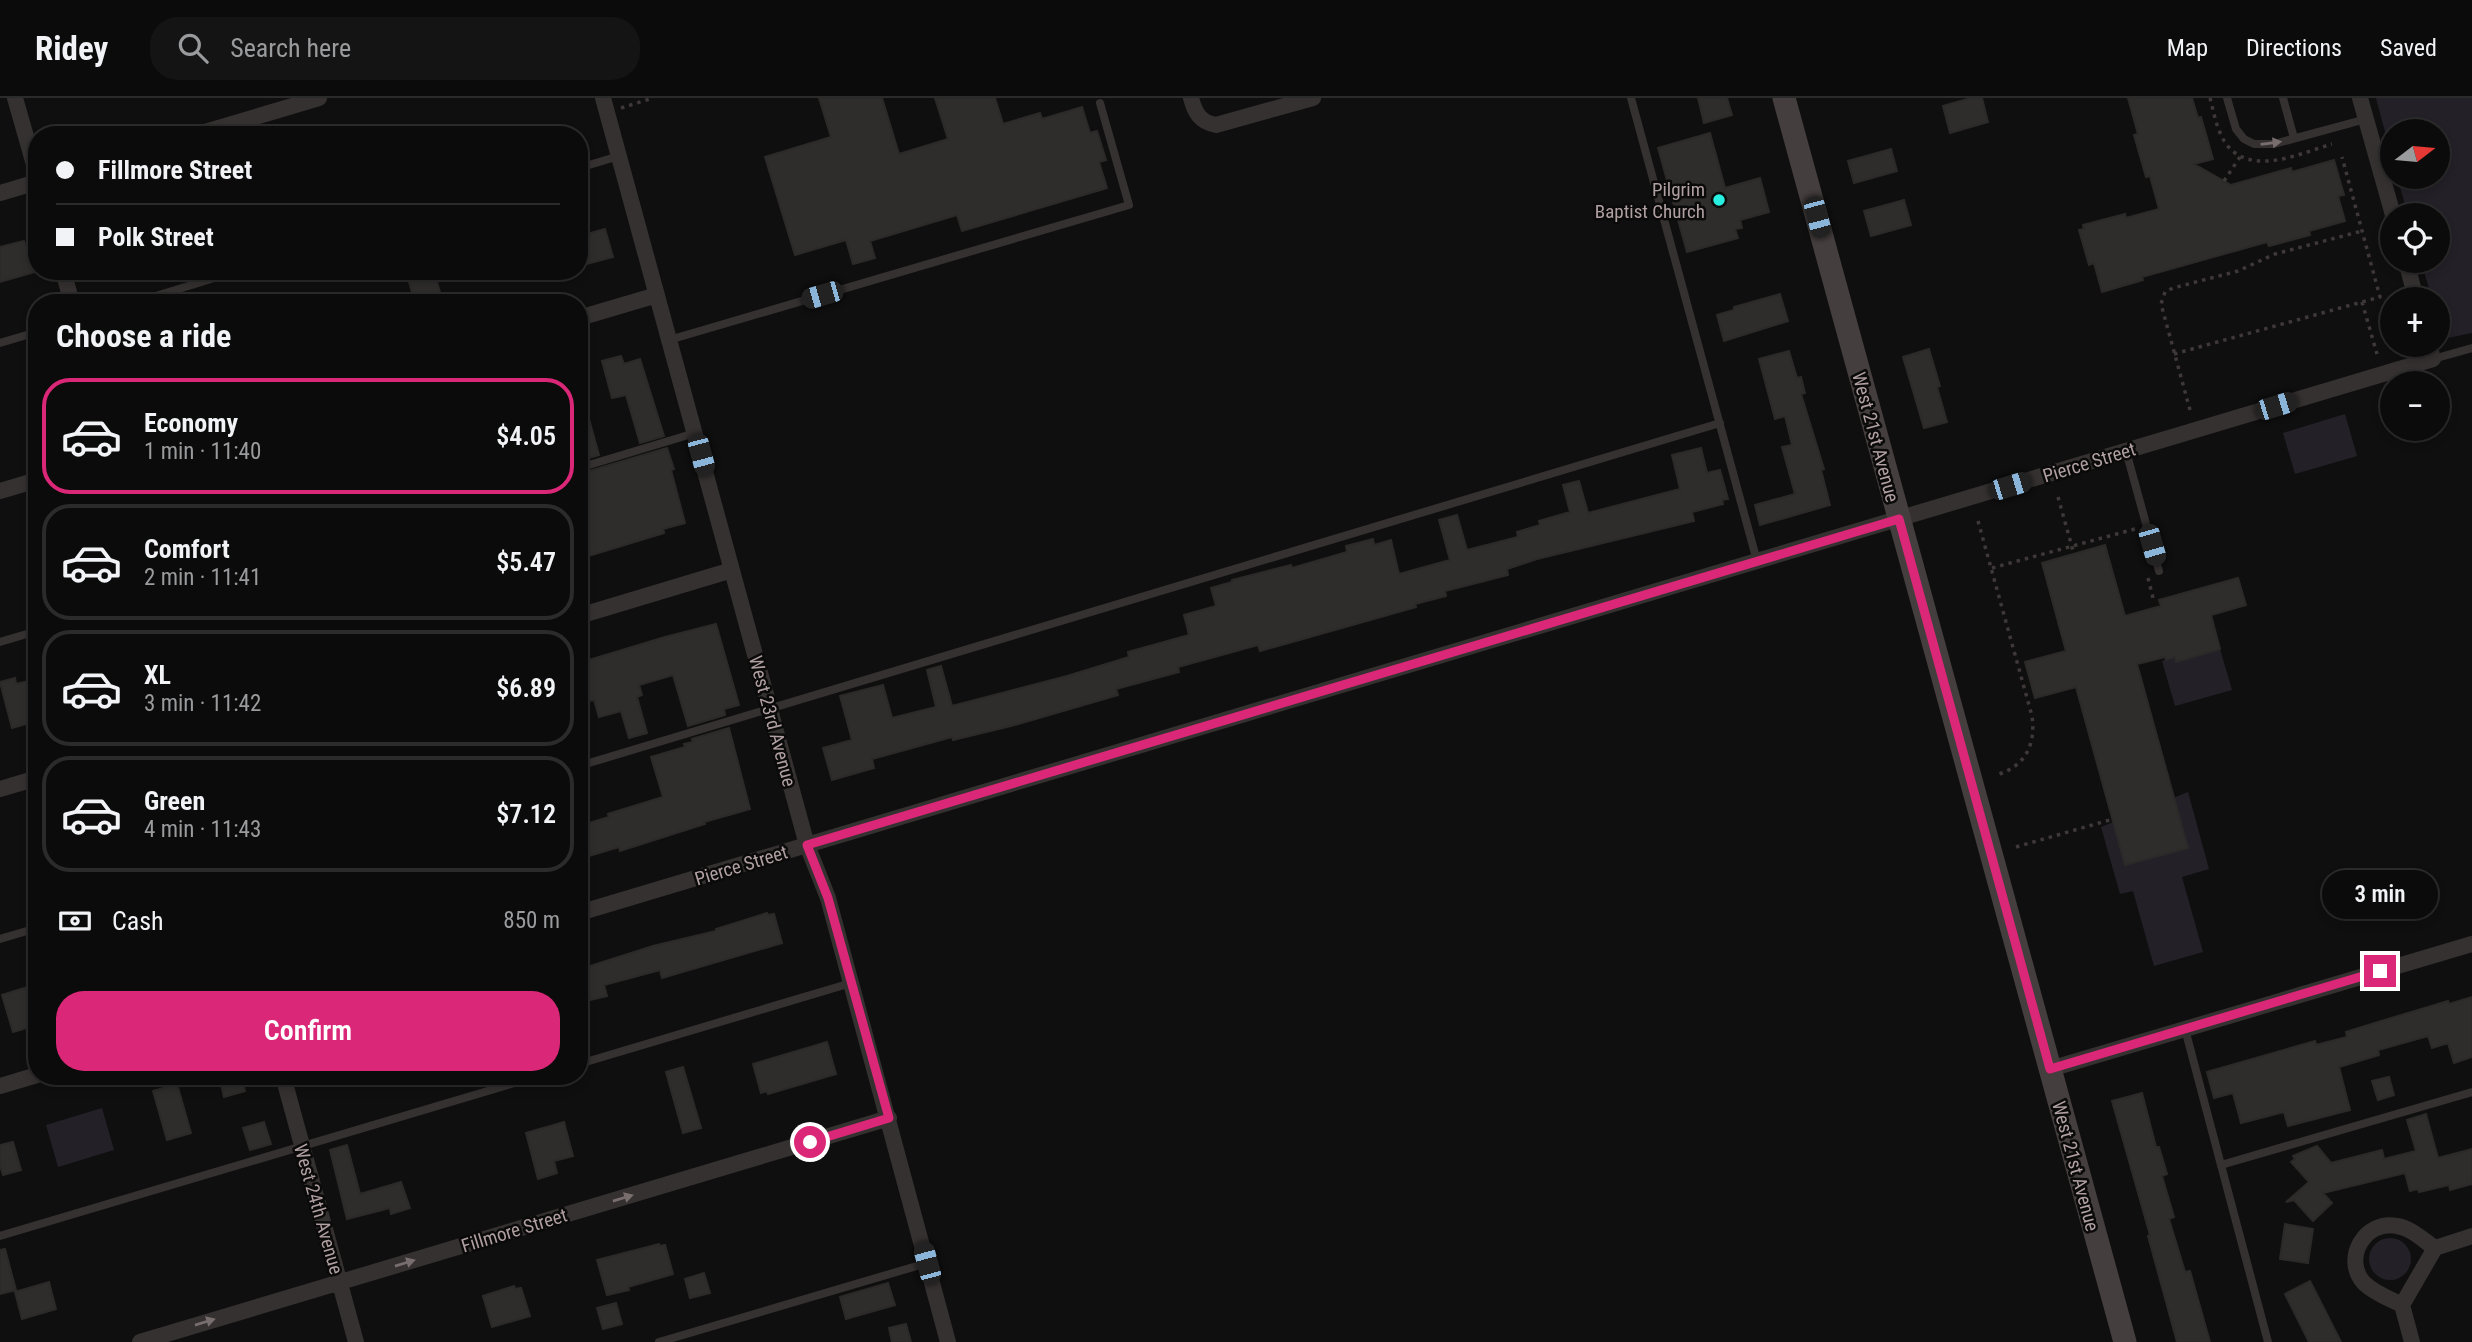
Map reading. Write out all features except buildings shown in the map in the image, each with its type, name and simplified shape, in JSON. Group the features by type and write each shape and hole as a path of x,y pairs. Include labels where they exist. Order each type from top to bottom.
{"street":[{"path":"15,98 28,144"},
{"path":"225,126 319,98"},
{"path":"1191,98 1199,117 1206,123 1216,125 1313,98"},
{"name":"West 21st Avenue","path":"1784,98 2125,1342"},
{"path":"2360,98 2390,203"},
{"name":"West 23rd Avenue","path":"605,105 769,708 807,845 828,898 948,1342"},
{"path":"0,193 28,185"},
{"path":"588,315 657,295"},
{"name":"Pierce Street","path":"588,910 2126,451 2416,357"},
{"path":"0,492 28,483"},
{"path":"588,613 732,570"},
{"path":"0,789 28,781"},
{"path":"2050,1069 2472,944"},
{"path":"0,1086 28,1078"},
{"name":"West 24th Avenue","path":"285,1085 356,1342"},
{"name":"Fillmore Street","path":"140,1342 889,1118"},
{"path":"2402,1305 2366,1285 2359,1276 2355,1255 2359,1244 2374,1228 2395,1225 2406,1228 2435,1248"},
{"path":"2412,1342 2402,1305 2435,1248 2472,1237"}],"lane":[{"path":"1631,98 1757,561"},
{"path":"2227,98 2236,129 2254,144 2264,145 2366,119"},
{"path":"2283,98 2294,138"},
{"path":"670,340 1129,205 1100,103"},
{"path":"588,165 619,156"},
{"path":"162,294 208,280"},
{"path":"0,343 28,335"},
{"name":"Pierce Street","path":"2450,350 2472,348"},
{"path":"588,763 1720,423"},
{"path":"588,465 695,433"},
{"path":"2126,451 2160,571"},
{"path":"0,642 28,634"},
{"path":"0,939 28,931"},
{"path":"588,1061 851,983"},
{"path":"2185,1029 2268,1342"},
{"path":"0,1236 508,1085"},
{"path":"2221,1165 2472,1092"},
{"path":"659,1342 927,1263"}],"path":[{"path":"605,105 653,98"},
{"path":"2224,181 2240,156"},
{"path":"2175,354 2380,297 2342,157"},
{"path":"2190,410 2161,304 2162,295 2168,289 2238,271 2275,254 2362,231"},
{"path":"2362,302 2377,354"},
{"path":"2058,497 2074,554"},
{"path":"1978,521 2034,729 2031,746 2022,761 2014,768 1996,775"},
{"path":"1992,568 2134,528"},
{"path":"2016,847 2113,819"}],"shaded area":[{"path":"2376,98 2472,98 2472,333 2450,338 2450,287 2429,287 2424,273 2450,273 2450,203 2405,203 2400,189 2450,189 2450,119 2382,119"},
{"path":"2345,414 2357,456 2295,474 2283,433"},
{"path":"2220,649 2232,690 2175,706 2162,661 2175,657 2176,661"},
{"path":"2188,792 2209,869 2182,877 2203,952 2154,966 2133,891 2120,894 2101,827"},
{"path":"102,1108 114,1150 58,1167 46,1125"},
{"path":"2390,1238 2405,1244 2411,1259 2405,1274 2390,1280 2375,1274 2369,1259 2375,1244"}],"place":[{"name":"Pilgrim Baptist Church","path":"1719,200"}],"route":[{"path":"810,1142 889,1118 828,898 807,845 1899,519 2050,1069 2380,971"}]}
